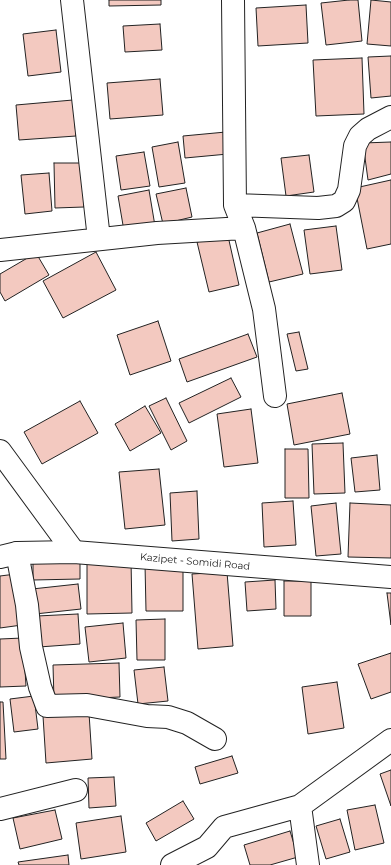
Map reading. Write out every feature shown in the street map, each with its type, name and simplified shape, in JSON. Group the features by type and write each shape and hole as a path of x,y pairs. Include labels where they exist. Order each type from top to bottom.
{"street":[{"path":"72,0 99,239"},
{"path":"233,0 235,205 244,228 264,309 275,396"},
{"path":"235,205 318,208 336,206 344,201 349,190 356,146 360,136 391,117"},
{"path":"0,250 157,233 244,228"},
{"path":"0,452 74,552"},
{"name":"Kazipet - Somidi Road","path":"8,555 74,552 391,577"},
{"path":"8,555 27,605 31,647 40,687 47,706 87,705 147,716 168,717 187,723 215,740"},
{"path":"172,865 207,847 224,827 300,806 391,740"},
{"path":"0,808 76,790"},
{"path":"300,806 308,865"}],"building":[{"path":"109,0 161,0 161,5 109,6"},
{"path":"358,0 362,41 326,45 321,3"},
{"path":"371,0 391,2 391,46 367,44"},
{"path":"306,5 308,43 258,46 256,8"},
{"path":"160,24 162,50 125,52 123,26"},
{"path":"56,30 61,72 28,76 23,34"},
{"path":"391,56 391,96 371,98 368,57"},
{"path":"362,58 364,114 316,116 313,60"},
{"path":"160,79 163,115 110,119 107,83"},
{"path":"73,100 76,136 19,140 16,105"},
{"path":"226,132 228,154 185,158 183,136"},
{"path":"178,142 185,183 159,187 152,147"},
{"path":"391,142 391,174 368,180 363,143"},
{"path":"144,152 150,186 121,190 116,156"},
{"path":"309,155 314,192 286,196 281,158"},
{"path":"54,163 83,163 84,207 55,208"},
{"path":"49,173 52,211 25,214 21,175"},
{"path":"391,180 391,244 367,249 355,188"},
{"path":"186,188 192,217 163,224 156,194"},
{"path":"149,190 155,226 124,231 118,196"},
{"path":"290,224 303,274 269,282 257,233"},
{"path":"336,226 342,270 310,274 304,230"},
{"path":"228,236 239,285 209,292 197,242"},
{"path":"96,252 116,290 63,318 43,281"},
{"path":"36,253 49,275 5,301 0,292 0,274"},
{"path":"158,321 171,361 130,375 117,335"},
{"path":"299,332 308,369 296,371 287,334"},
{"path":"248,334 257,357 187,382 179,359"},
{"path":"231,378 241,397 189,423 179,403"},
{"path":"342,393 350,434 294,445 287,404"},
{"path":"166,398 187,441 171,450 149,406"},
{"path":"80,401 98,433 42,464 24,432"},
{"path":"145,406 161,433 130,451 115,424"},
{"path":"251,409 258,463 224,467 217,414"},
{"path":"343,443 345,493 314,494 312,444"},
{"path":"285,449 308,449 309,498 285,498"},
{"path":"377,455 380,490 355,492 351,458"},
{"path":"159,469 165,525 125,529 119,472"},
{"path":"197,491 199,539 172,541 170,493"},
{"path":"293,501 296,545 264,547 262,503"},
{"path":"336,503 341,554 316,556 311,506"},
{"path":"350,503 391,505 391,558 348,557"},
{"path":"80,556 80,579 33,580 33,557"},
{"path":"131,559 132,613 87,614 87,560"},
{"path":"145,564 183,564 183,611 146,611"},
{"path":"227,572 233,646 198,649 192,574"},
{"path":"16,574 22,625 0,628 0,576"},
{"path":"275,580 276,609 247,611 245,582"},
{"path":"284,581 311,581 311,616 284,616"},
{"path":"78,584 81,609 35,614 32,589"},
{"path":"387,593 391,593 391,625"},
{"path":"78,614 80,644 39,647 37,616"},
{"path":"165,619 165,660 137,660 136,620"},
{"path":"123,623 126,658 89,662 85,627"},
{"path":"23,638 26,686 0,687 0,639"},
{"path":"391,653 391,692 371,699 358,664"},
{"path":"119,663 120,697 54,700 53,665"},
{"path":"164,667 168,701 138,704 134,670"},
{"path":"337,682 344,728 308,734 302,687"},
{"path":"34,696 38,729 14,732 10,699"},
{"path":"0,702 3,702 6,759 0,759"},
{"path":"89,713 92,759 46,763 43,716"},
{"path":"232,756 238,773 200,784 195,767"},
{"path":"391,770 391,806 380,774"},
{"path":"114,777 116,806 89,808 88,778"},
{"path":"183,801 194,819 156,841 146,823"},
{"path":"375,805 384,843 355,850 347,810"},
{"path":"55,810 62,839 20,849 13,818"},
{"path":"121,816 126,852 81,859 76,823"},
{"path":"340,819 350,852 326,859 316,826"},
{"path":"290,831 298,857 270,865 250,865 244,845"},
{"path":"68,855 69,865 19,865 18,862"}]}
